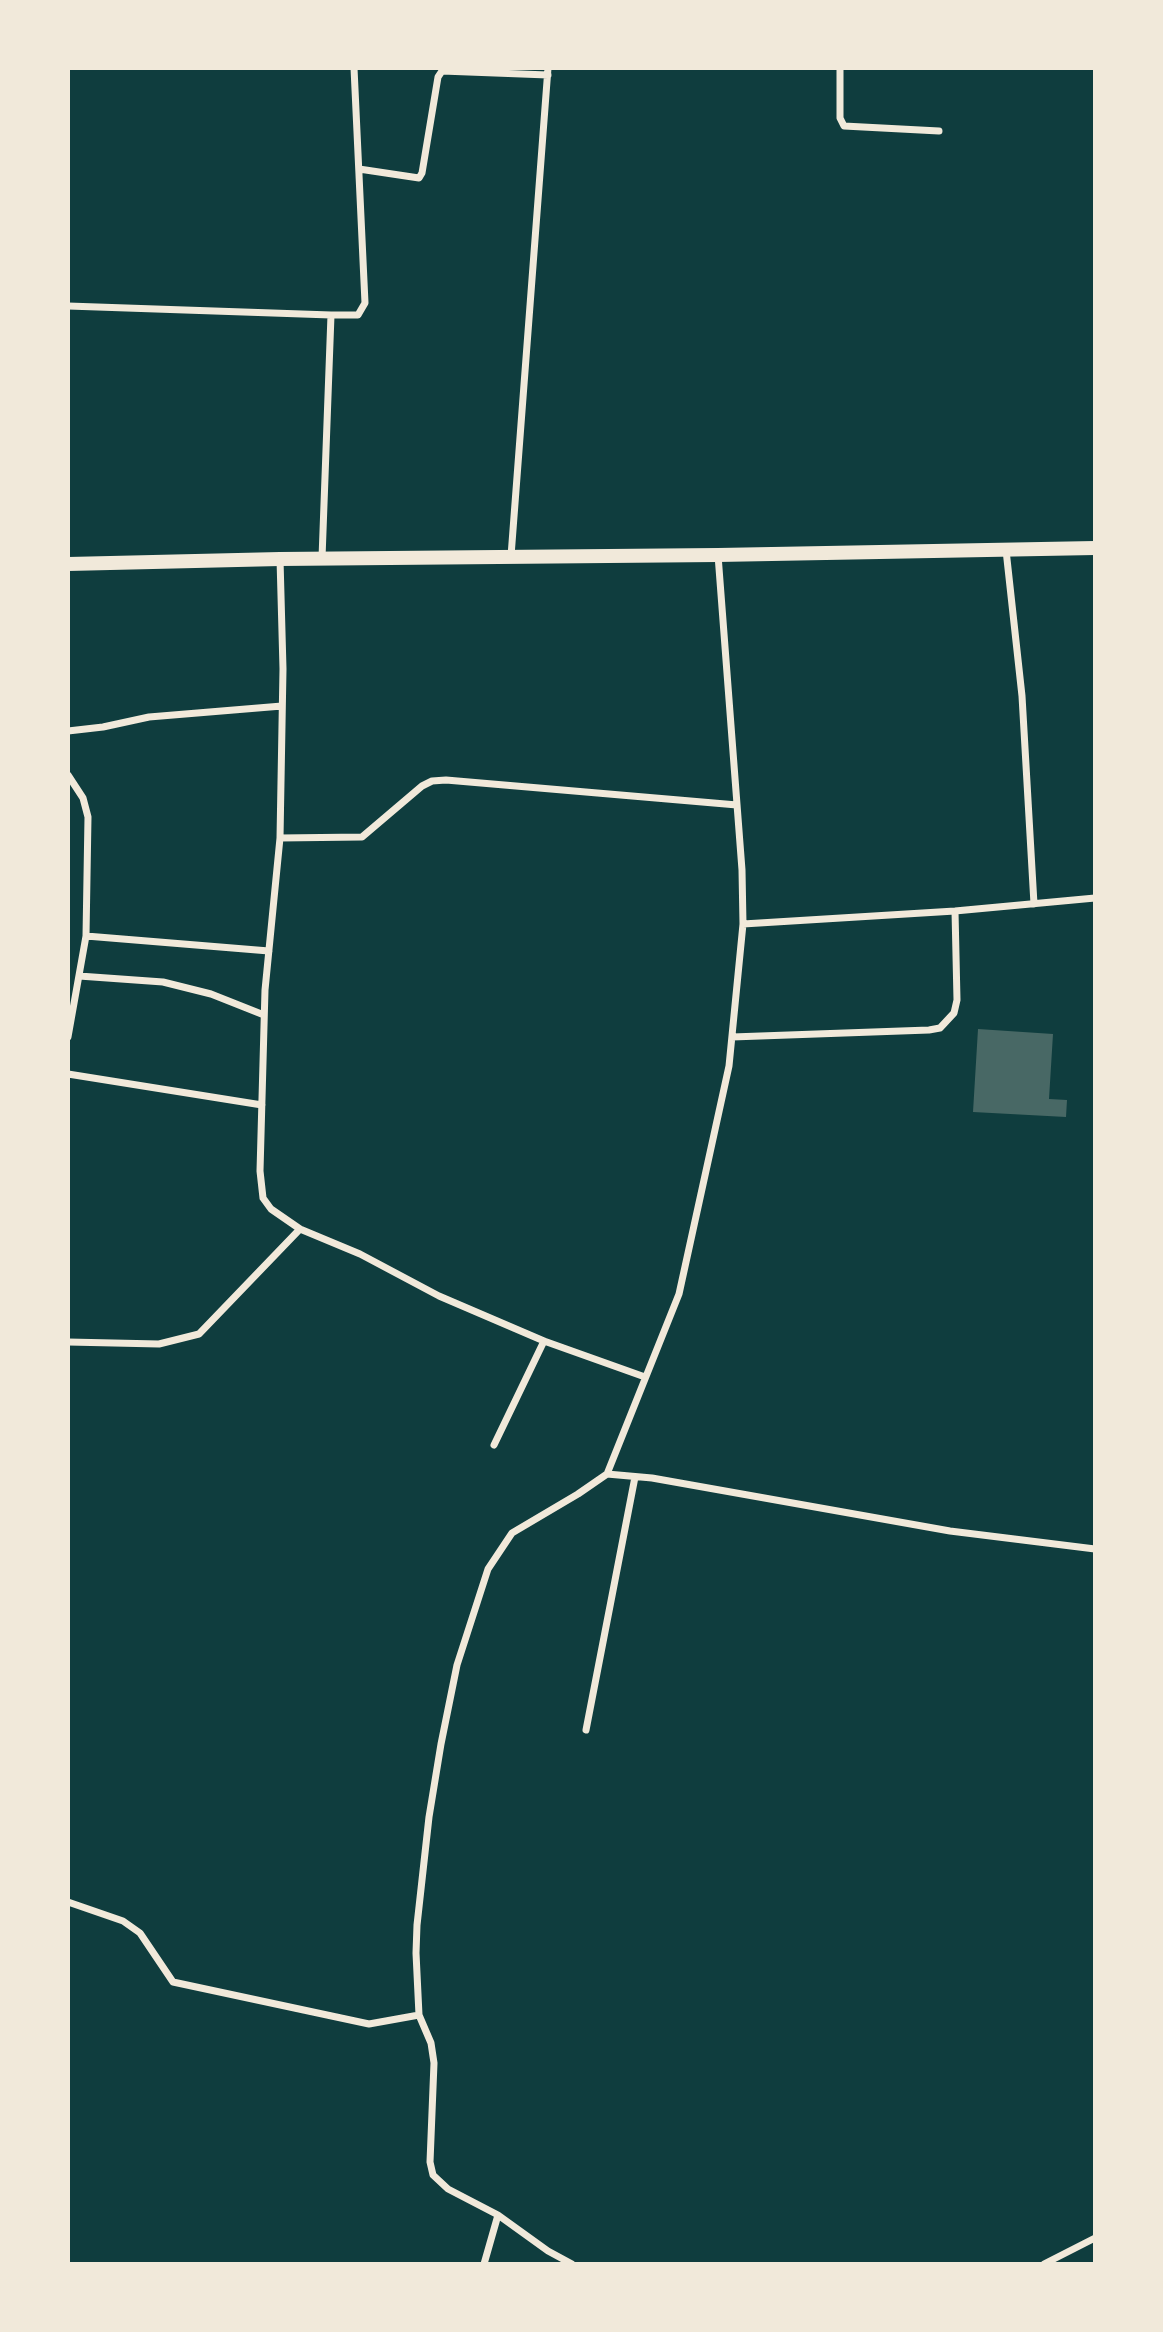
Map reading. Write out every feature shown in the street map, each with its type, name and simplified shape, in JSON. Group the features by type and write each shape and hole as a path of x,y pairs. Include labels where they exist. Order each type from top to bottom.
{"main road":[{"path":"68,564 1095,548"}],"street":[{"path":"68,306 358,314 365,303 354,68"},
{"path":"840,68 840,118 844,126 940,131"},
{"path":"359,169 419,177 422,173 438,77 442,71 548,72 511,556"},
{"path":"321,558 331,315"},
{"path":"1006,550 1022,696 1034,904"},
{"path":"572,2264 548,2251 498,2215 448,2189 433,2175 430,2162 434,2063 431,2043 419,2015 416,1954 429,1817 457,1665 472,1613 488,1570 513,1533 607,1474 678,1294 729,1066 743,924 742,870 718,555"},
{"path":"280,559 280,838 264,1014 260,1171 263,1198 271,1209 300,1229 360,1254 439,1296 544,1341 645,1377"},
{"path":"68,731 149,717 282,706"},
{"path":"68,775 83,798 88,817 86,936 68,1037"},
{"path":"280,838 362,837 422,786 432,781 737,804"},
{"path":"743,924 955,911 1095,898"},
{"path":"732,1037 940,1028 954,1013 957,1000 955,911"},
{"path":"86,936 268,951"},
{"path":"79,976 163,982 211,994 264,1014"},
{"path":"68,1074 262,1105"},
{"path":"68,1342 159,1344 199,1334 300,1229"},
{"path":"494,1445 544,1341"},
{"path":"607,1474 950,1531 1095,1549"},
{"path":"586,1730 635,1477"},
{"path":"68,1902 122,1921 140,1933 173,1982 369,2024 419,2015"},
{"path":"484,2264 498,2215"},
{"path":"1044,2264 1057,2260 1095,2238"}],"building":[{"path":"978,1029 1053,1034 1049,1099 1067,1100 1066,1117 973,1112"}]}
